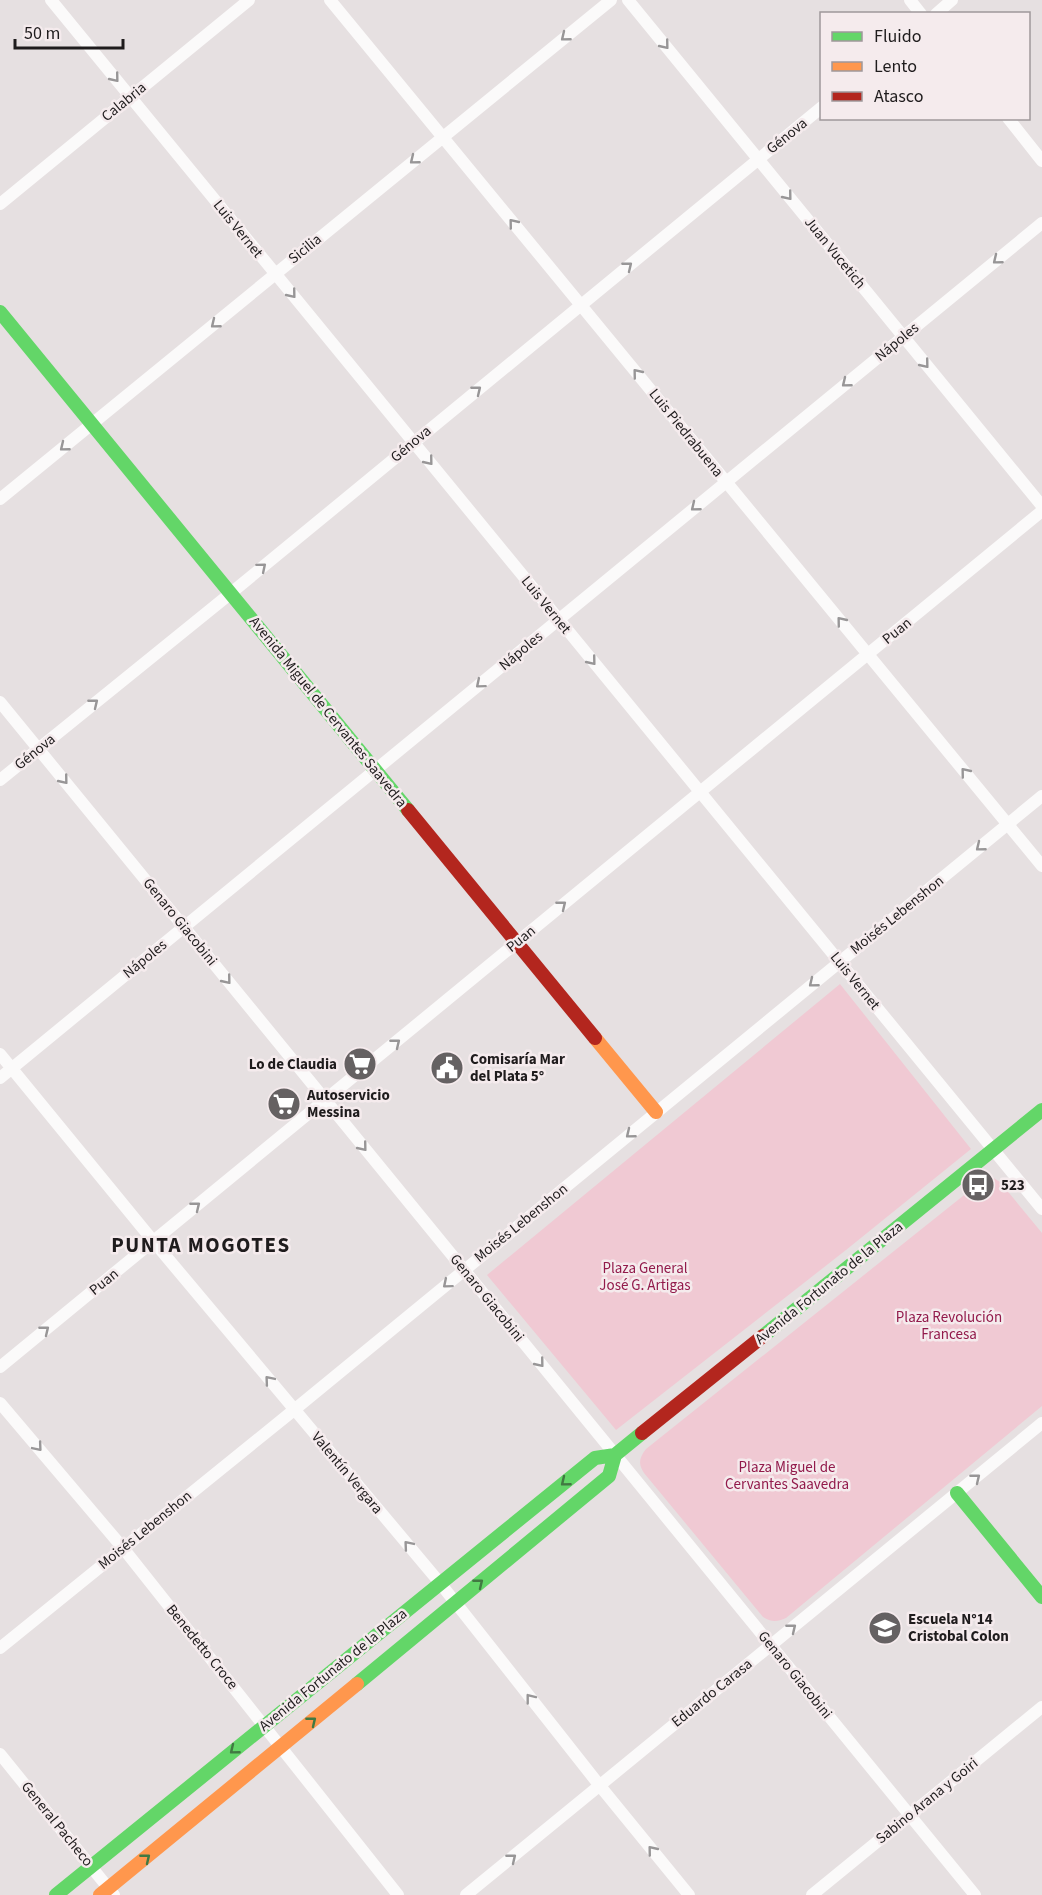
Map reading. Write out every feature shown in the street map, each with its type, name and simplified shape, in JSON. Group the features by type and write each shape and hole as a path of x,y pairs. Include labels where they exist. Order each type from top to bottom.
{"main road":[{"name":"Avenida Miguel de Cervantes Saavedra","path":"0,312 656,1112"},
{"name":"Avenida Fortunato de la Plaza","path":"56,1895 595,1458 615,1455 1042,1110"},
{"name":"Avenida Fortunato de la Plaza","path":"108,1893 281,1746 609,1476 615,1455"},
{"path":"957,1493 1042,1597"}],"street":[{"name":"Luis Vernet","path":"51,0 1042,1209"},
{"name":"Calabria","path":"0,204 249,0"},
{"name":"Luis Piedrabuena","path":"330,0 1042,866"},
{"name":"Sicilia","path":"0,499 610,0"},
{"name":"Juan Vucetich","path":"628,0 1042,506"},
{"path":"910,0 919,12"},
{"path":"938,12 952,0"},
{"name":"Génova","path":"0,780 820,109"},
{"path":"1010,120 1042,160"},
{"name":"Nápoles","path":"0,1078 1042,223"},
{"name":"Puan","path":"0,1367 1042,511"},
{"name":"Genaro Giacobini","path":"0,702 975,1895"},
{"name":"Moisés Lebenshon","path":"0,1648 294,1410 1042,796"},
{"name":"Valentín Vergara","path":"0,1054 154,1242 440,1583 689,1895"},
{"name":"Benedetto Croce","path":"0,1402 123,1548 398,1895"},
{"name":"Eduardo Carasa","path":"466,1895 1042,1423"},
{"name":"Sabino Arana y Goiri","path":"812,1895 1042,1707"},
{"name":"General Pacheco","path":"0,1754 91,1866 108,1893"}],"green space":[{"name":"Plaza General José G. Artigas","path":"840,984 971,1149 616,1430 487,1275"},
{"path":"992,1177 1000,1182 1042,1233 1042,1406 786,1618 774,1621 766,1619 644,1473 640,1464 642,1455 646,1449 983,1180"}],"traffic: fast":[{"path":"0,312 408,810"},
{"path":"763,1336 1042,1110"},
{"path":"56,1895 595,1458 615,1455 642,1433"},
{"path":"357,1684 609,1476 615,1455"},
{"path":"957,1493 1042,1597"}],"traffic: slow":[{"path":"595,1038 656,1112"},
{"path":"100,1895 357,1684"}],"traffic: jam":[{"path":"408,810 595,1038"},
{"path":"642,1433 763,1336"}],"place":[{"name":"Lo de Claudia","path":"360,1064"},
{"name":"Comisaría Mar del Plata 5°","path":"447,1068"},
{"name":"Autoservicio Messina","path":"284,1104"},
{"name":"523","path":"978,1185"},
{"name":"Escuela N°14 Cristobal Colon","path":"885,1628"}],"district":[{"name":"PUNTA MOGOTES","path":"201,1245"}],"park label":[{"name":"Plaza Revolución Francesa","path":"949,1326"},
{"name":"Plaza Miguel de Cervantes Saavedra","path":"787,1476"}]}
